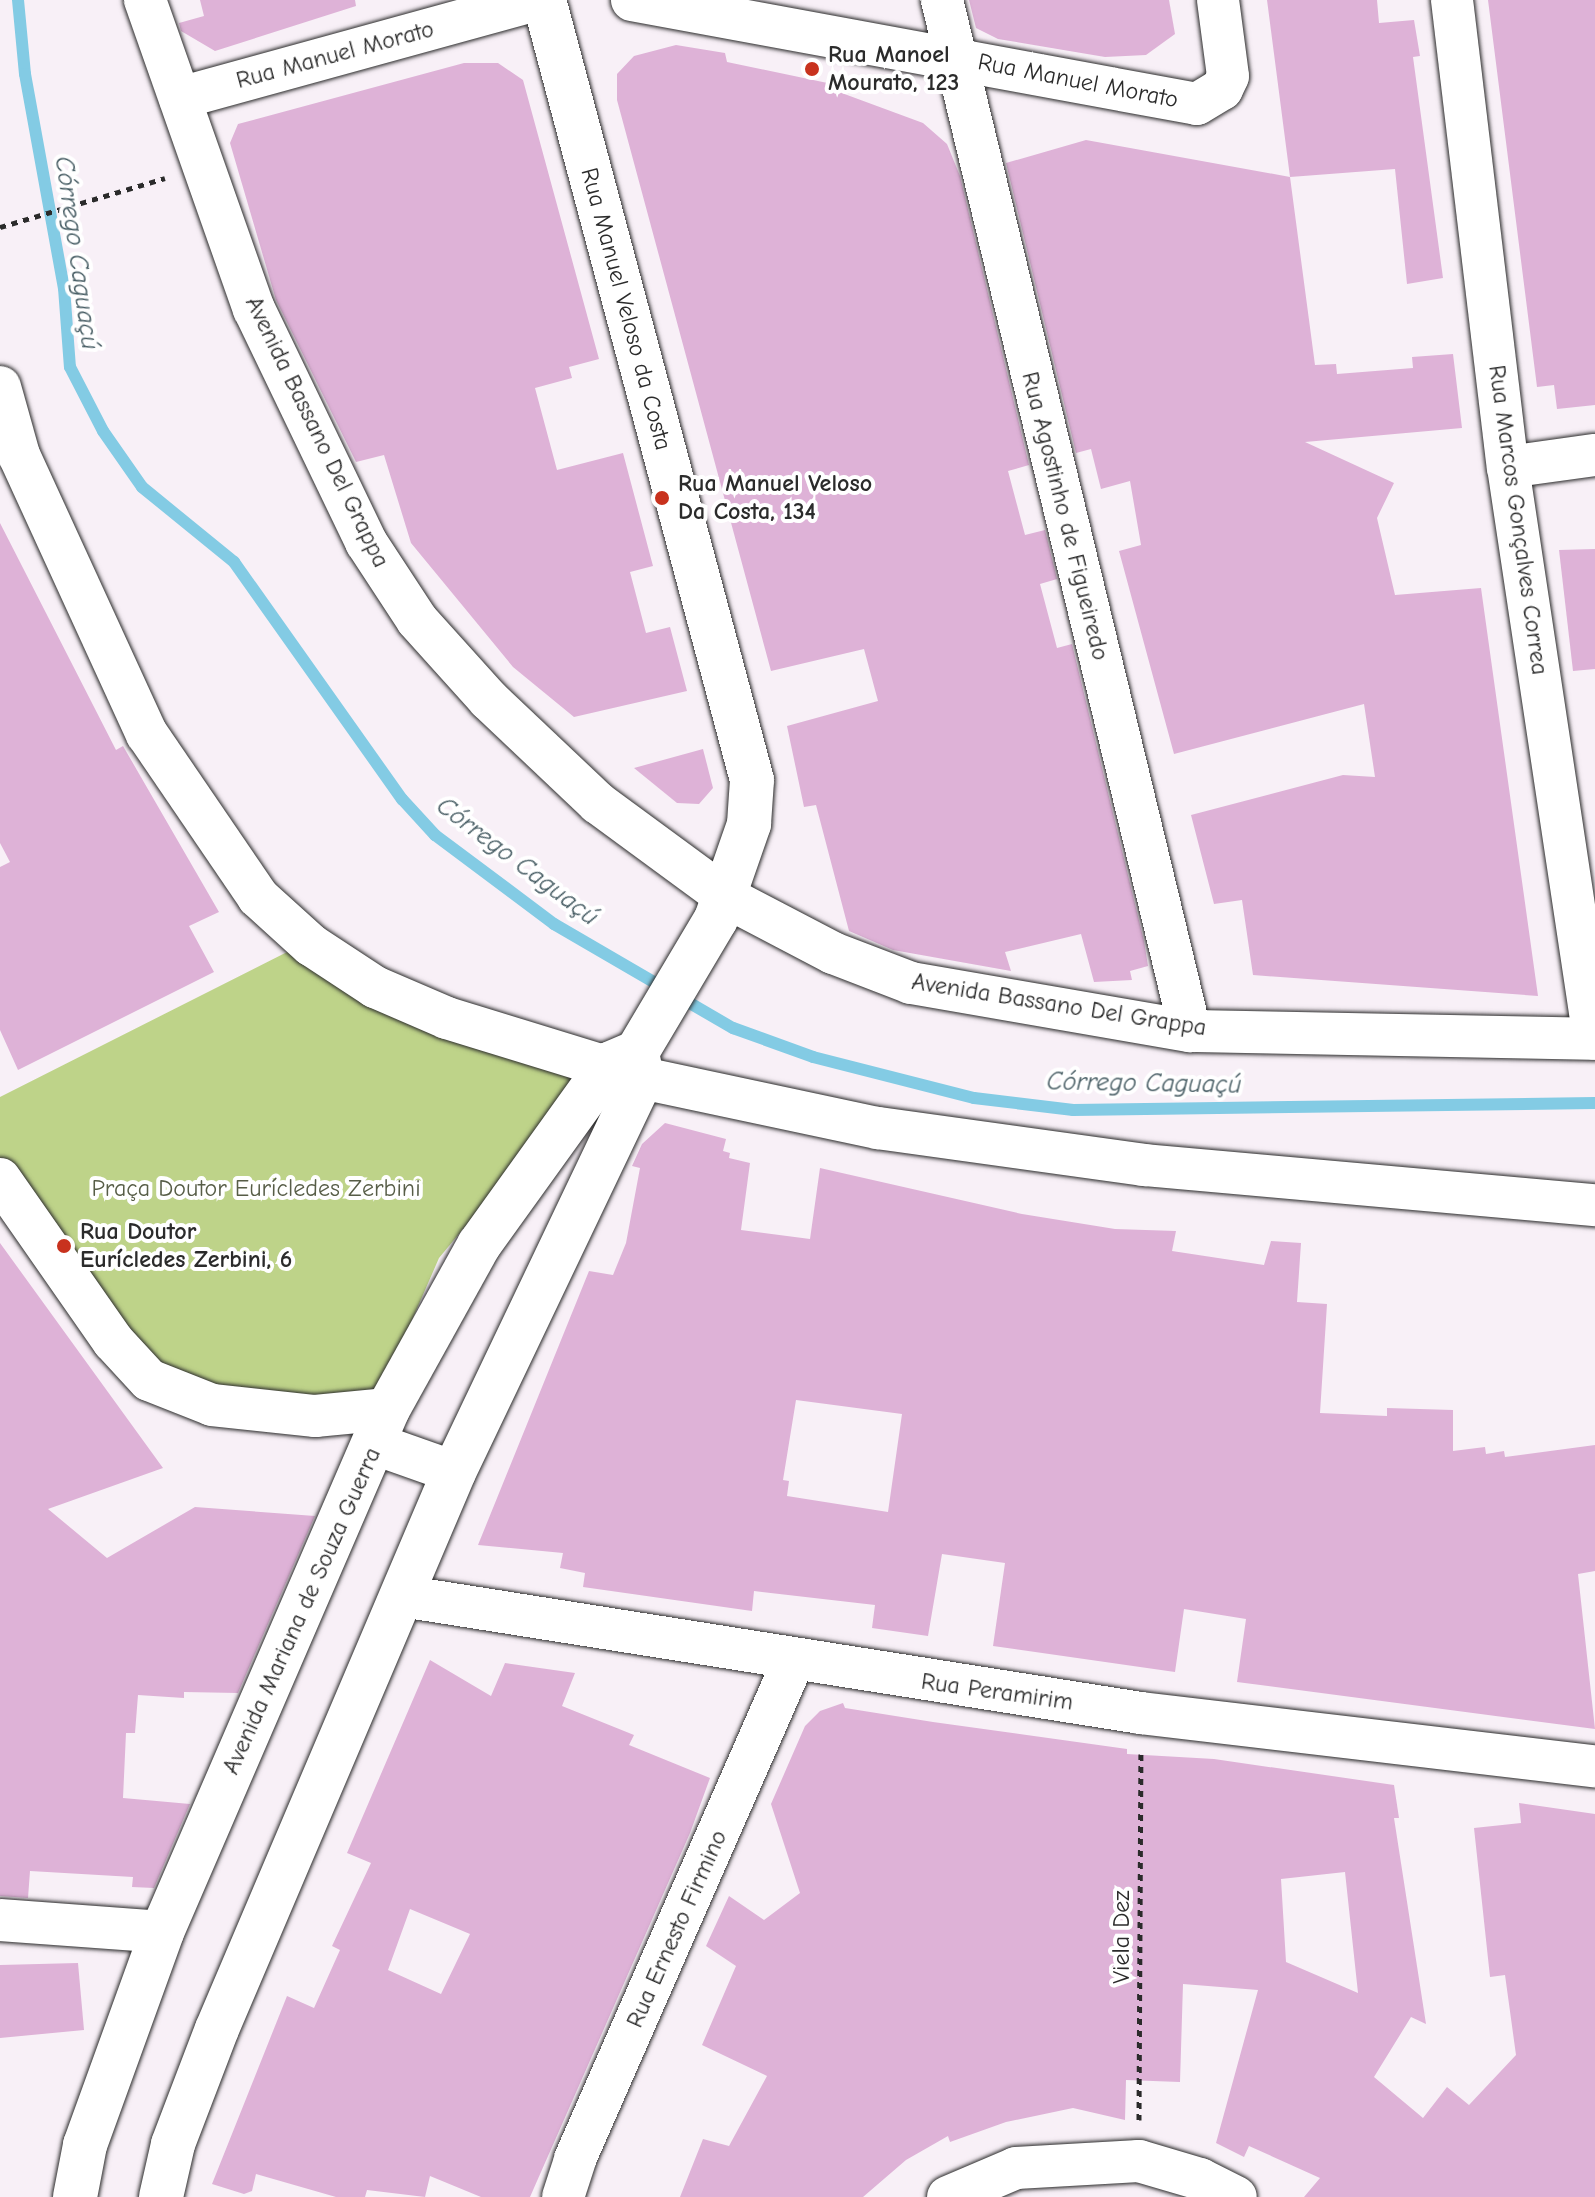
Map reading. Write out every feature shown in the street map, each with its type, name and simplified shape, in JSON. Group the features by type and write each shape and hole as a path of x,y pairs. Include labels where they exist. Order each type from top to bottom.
{"main road":[{"name":"Rua Manuel Veloso da Costa","path":"544,0 752,780 749,824 721,908 636,1054"},
{"name":"Avenida Mariana de Souza Guerra","path":"75,2197 85,2145 162,1932 383,1434 479,1245 636,1054"},
{"path":"161,2197 173,2144 217,2029 402,1596 445,1470 636,1054"}],"street":[{"name":"Avenida Bassano Del Grappa","path":"145,0 254,309 366,542 417,620 489,700 598,803 721,908 911,983 1190,1031 1594,1039"},
{"name":"Rua Manuel Morato","path":"180,98 536,0"},
{"name":"Rua Manuel Morato","path":"632,0 1197,104 1222,89 1228,76 1218,0"},
{"name":"Rua Agostinho de Figueiredo","path":"942,0 1190,1031"},
{"name":"Rua Marcos Gonçalves Correa","path":"1452,0 1508,467 1594,1039"},
{"path":"0,387 10,460 147,734 258,897 311,945 375,987 447,1018 636,1054 997,1148 1595,1205"},
{"path":"1508,467 1595,455"},
{"path":"0,1179 113,1341 149,1380 212,1405 315,1416 383,1434 445,1470"},
{"name":"Rua Peramirim","path":"402,1596 793,1662 1141,1713 1595,1766"},
{"name":"Rua Ernesto Firmino","path":"563,2197 575,2159 793,1662"},
{"path":"0,1920 162,1932"},
{"path":"948,2197 1016,2168 1139,2161 1200,2179 1236,2197"}],"path":[{"path":"0,227 135,187"},
{"name":"Viela Dez","path":"1139,2161 1141,1713"}],"green space":[{"name":"Praça Doutor Eurícledes Zerbini","path":"297,947 597,1067 439,1258 378,1398 303,1405 175,1383 64,1248 0,1158 0,1097"}],"building":[{"path":"200,0 355,0 356,6 215,51 181,31 179,23 204,16"},
{"path":"969,0 1169,0 1175,34 1146,55 1105,57 998,39 976,28"},
{"path":"1267,0 1377,0 1379,23 1414,20 1420,56 1413,57 1443,278 1407,284 1395,169 1290,177"},
{"path":"1488,0 1595,0 1595,405 1557,409 1554,385 1537,387"},
{"path":"676,45 725,53 727,62 837,85 839,92 923,123 947,144 960,176 1029,465 1008,471 1025,535 1045,530 1057,579 1040,584 1057,648 1072,644 1144,941 1148,966 1130,971 1132,980 1094,982 1081,934 1005,952 1011,971 893,950 849,931 816,805 804,807 787,726 878,701 864,649 771,671 617,100 617,74 634,56"},
{"path":"464,63 498,63 523,80 599,359 569,367 572,378 535,388 557,470 623,453 653,566 630,572 646,633 670,627 687,691 574,717 513,667 411,543 384,455 356,462 276,300 230,143 238,124"},
{"path":"1086,140 1290,177 1315,365 1336,364 1337,374 1413,368 1412,357 1453,354 1462,428 1305,442 1394,483 1377,518 1395,595 1481,588 1538,996 1253,975 1242,900 1214,904 1191,815 1343,775 1375,777 1364,704 1174,754 1119,551 1141,545 1130,481 1101,489 1091,449 1076,453 1006,163"},
{"path":"0,523 116,750 123,746 219,912 189,926 214,972 18,1070 0,1030 0,867 10,862 0,843"},
{"path":"1595,549 1595,669 1573,671 1559,550"},
{"path":"703,749 713,788 699,804 677,803 634,768"},
{"path":"665,1123 726,1139 723,1151 730,1153 729,1158 750,1163 741,1230 810,1239 820,1168 1022,1214 1115,1229 1176,1231 1172,1251 1264,1265 1271,1241 1301,1243 1297,1302 1327,1304 1320,1413 1387,1416 1387,1408 1453,1410 1453,1451 1485,1447 1486,1454 1504,1451 1505,1457 1595,1445 1595,1571 1578,1574 1595,1729 1237,1682 1246,1619 1184,1609 1175,1672 993,1646 1005,1563 942,1554 928,1636 872,1628 875,1605 754,1591 752,1611 583,1587 585,1573 560,1568 563,1553 478,1545 589,1271 613,1275 626,1243 640,1168 632,1166 642,1144","holes":["796,1400 902,1414 888,1512 787,1496 789,1481 783,1480"]},
{"path":"0,1243 163,1468 48,1509 107,1558 195,1507 315,1516 238,1693 184,1692 184,1698 138,1695 135,1733 126,1733 123,1798 190,1804 154,1888 132,1887 133,1877 30,1871 28,1898 0,1896"},
{"path":"430,1660 491,1696 505,1663 575,1673 562,1706 634,1735 629,1745 710,1778 690,1833 530,2197 481,2197 430,2176 425,2197 367,2190 365,2197 336,2197 256,2174 252,2191 244,2194 212,2184 287,1996 314,2008 340,1950 332,1946 371,1863 347,1853","holes":["410,1909 470,1934 441,1994 388,1970"]},
{"path":"843,1703 845,1708 1127,1749 1127,1754 1214,1759 1394,1785 1399,1818 1394,1818 1426,2024 1411,2017 1374,2077 1423,2118 1447,2087 1469,2105 1516,2055 1505,1975 1490,1977 1474,1828 1521,1823 1519,1803 1595,1814 1595,2197 1304,2197 1320,2178 1249,2146 1244,2157 1216,2143 1258,1990 1183,1984 1180,2082 1126,2080 1125,2120 1073,2108 1006,2122 950,2142 948,2136 906,2160 863,2197 680,2197 703,2139 729,2146 767,2076 702,2045 736,1966 706,1946 729,1896 764,1920 800,1893 771,1804 805,1726 820,1711","holes":["1345,1872 1358,1993 1286,1962 1281,1879"]},
{"path":"78,1963 84,2030 0,2038 0,1965"}],"waterway":[{"name":"Córrego Caguaçú","path":"18,0 25,74 64,288 70,367 103,431 142,487 234,562 402,799 435,835 554,924 733,1028 813,1057 974,1098 1073,1110 1595,1103"}],"place":[{"name":"Rua Manoel Mourato, 123","path":"812,69"},
{"name":"Rua Manuel Veloso Da Costa, 134","path":"662,498"},
{"name":"Rua Doutor Eurícledes Zerbini, 6","path":"64,1246"}]}
